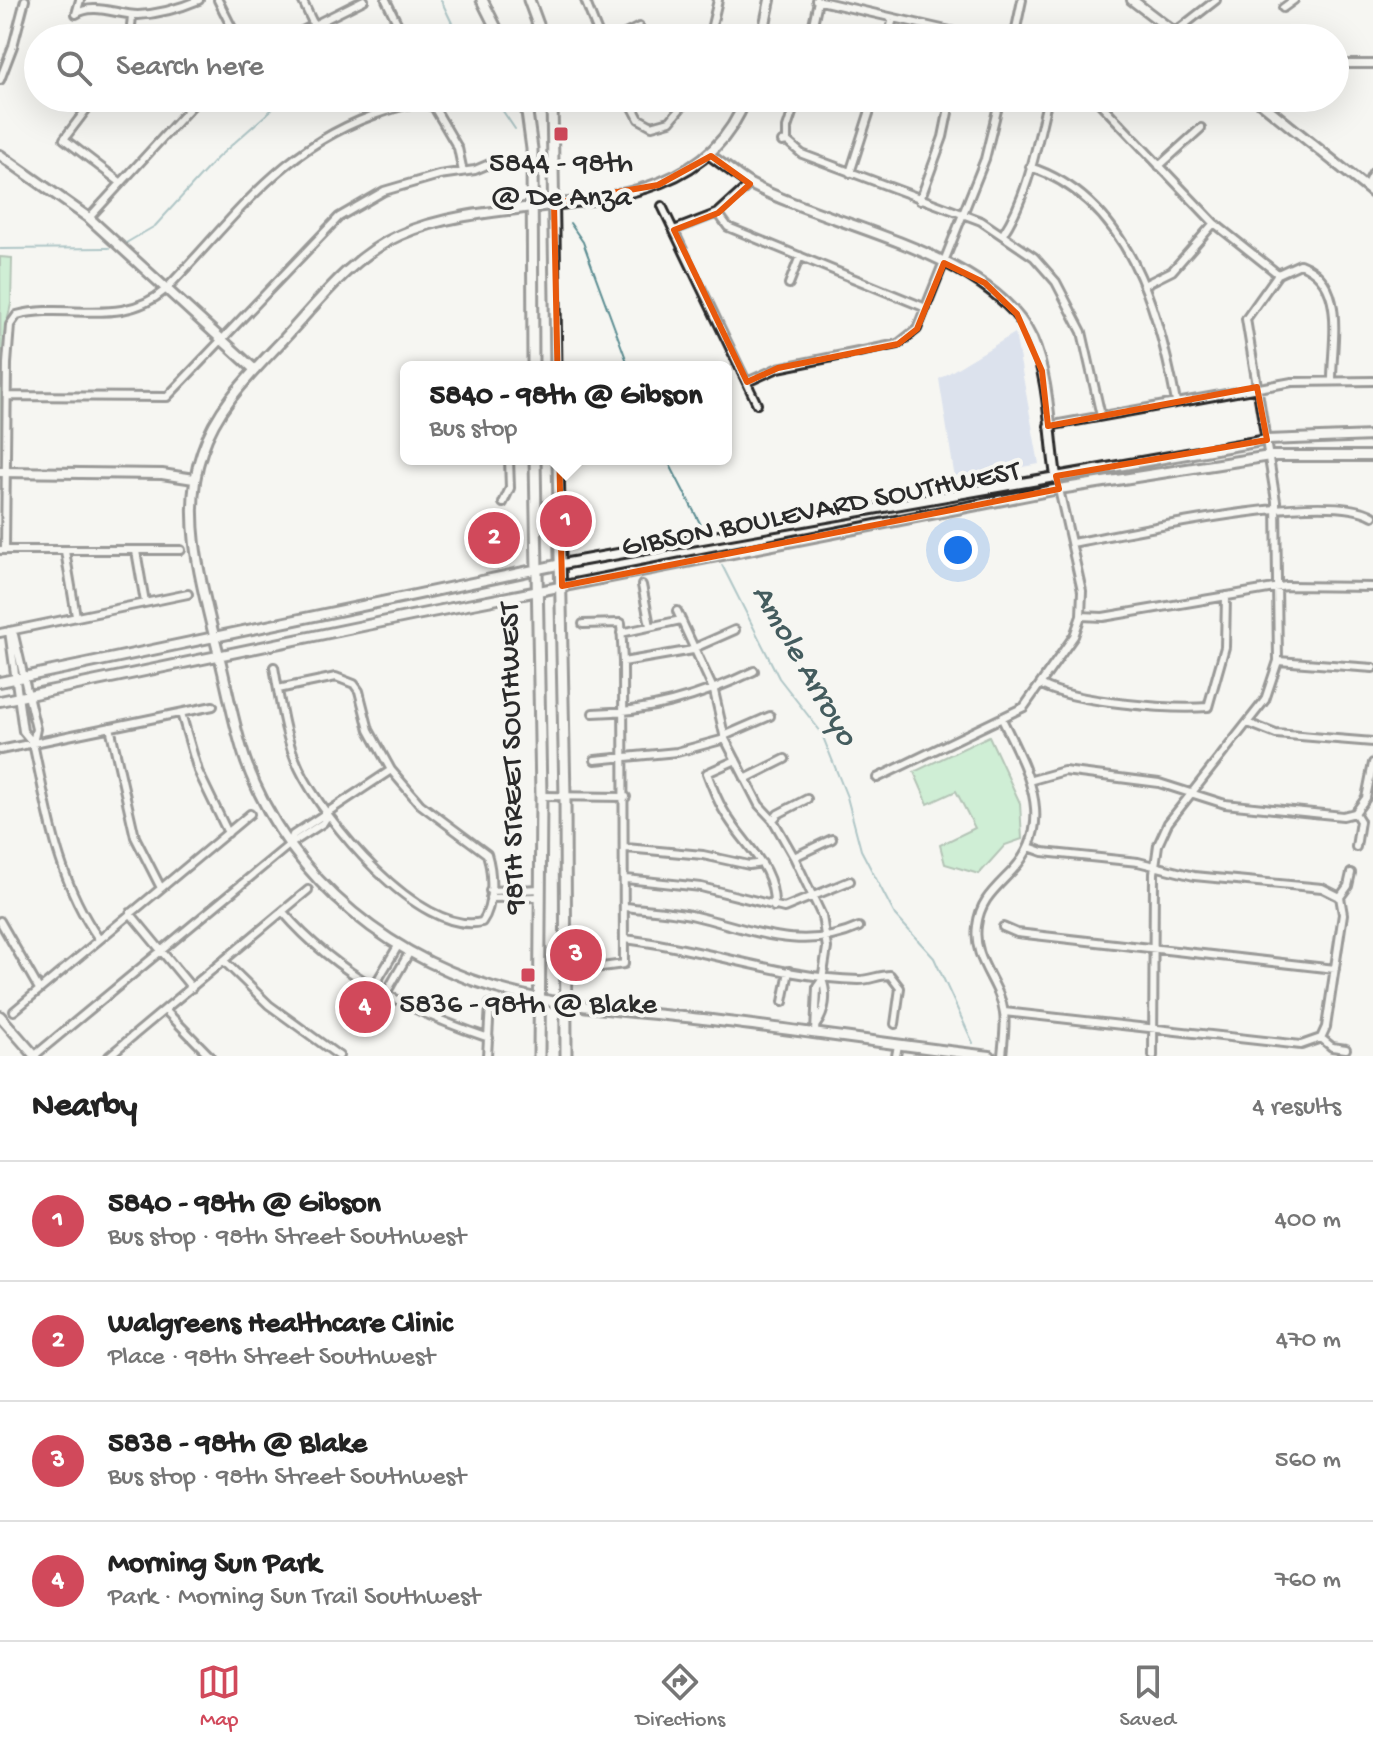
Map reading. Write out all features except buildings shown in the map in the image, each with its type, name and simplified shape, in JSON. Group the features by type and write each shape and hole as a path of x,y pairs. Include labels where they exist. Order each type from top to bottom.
{"main road":[{"path":"482,0 494,24"},
{"path":"529,0 538,24"},
{"path":"527,112 532,149 533,361"},
{"path":"552,112 556,361"},
{"name":"98TH STREET SOUTHWEST","path":"535,465 541,796 539,1056"},
{"name":"98TH STREET SOUTHWEST","path":"558,465 562,564 566,1056"}],"street":[{"path":"0,80 17,34 25,0"},
{"path":"94,9 82,0 76,14 84,9 94,9 132,15 178,9 199,0"},
{"path":"218,0 230,24"},
{"path":"302,0 314,24"},
{"path":"316,24 364,0"},
{"path":"386,0 398,24"},
{"path":"585,0 594,24"},
{"path":"712,24 718,0"},
{"path":"765,24 770,0"},
{"path":"813,24 817,0 917,24"},
{"path":"1017,24 1022,0"},
{"path":"1132,0 1164,24"},
{"path":"1190,24 1216,0"},
{"path":"1283,8 1294,0"},
{"path":"131,24 132,15"},
{"path":"892,24 893,18"},
{"path":"1349,64 1373,64"},
{"path":"84,112 64,139 120,182"},
{"path":"89,218 186,112"},
{"path":"181,550 3,550 9,335 17,315 130,311 165,290 264,183 298,154 360,119 389,112"},
{"path":"439,112 458,148 463,172"},
{"path":"635,112 639,119 652,126 670,121 677,112"},
{"path":"740,112 733,127 711,156 658,185 432,224 379,246 337,280 255,370 212,426 194,479 193,528 215,637 247,765 289,845 332,895 409,953 479,983 567,1003 816,1029 898,1045 990,1056"},
{"path":"792,112 784,142 802,154 964,216 1003,234 1034,257 1066,298 1087,348 1101,416"},
{"path":"850,173 870,112"},
{"path":"920,200 943,137 948,112"},
{"path":"747,382 778,368 898,344 917,329 985,159 997,112"},
{"path":"1003,234 1014,216 1044,112"},
{"path":"1109,112 1214,223 1278,274"},
{"path":"1273,112 1370,189 1373,173"},
{"path":"650,138 652,126"},
{"path":"1159,166 1201,128"},
{"path":"0,155 89,218 255,370"},
{"path":"711,156 750,184 944,263 985,283 1017,314 1032,340 1042,371 1056,476 1082,591 1081,616 1074,636 1024,707 877,778"},
{"path":"8,396 167,397 320,233 349,210 409,182 463,172 494,162"},
{"path":"1030,167 1056,176 1075,189 1114,231 1146,284 1162,331 1176,402"},
{"path":"674,230 718,213 750,184"},
{"path":"662,206 757,404"},
{"path":"718,213 728,227 926,308"},
{"path":"1146,284 1172,271 1214,223"},
{"path":"789,284 800,256"},
{"path":"1153,1056 1154,866 1158,845 1168,823 1248,723 1271,687 1278,661 1277,508 1246,319 1278,274 1300,264 1311,268 1332,289 1332,380"},
{"path":"1048,426 1257,387 1332,380 1373,381"},
{"name":"GIBSON BOULEVARD SOUTHWEST","path":"0,682 536,572 562,564 1267,440 1373,436"},
{"name":"GIBSON BOULEVARD SOUTHWEST","path":"0,701 536,591 1059,489 1270,456 1373,456"},
{"path":"503,503 510,488 509,465"},
{"path":"4,472 175,474 194,479"},
{"path":"1072,543 1277,508 1357,509 1373,516"},
{"path":"65,551 76,616"},
{"path":"136,551 145,602"},
{"path":"642,585 650,626"},
{"path":"1081,616 1103,617 1277,587 1373,587"},
{"path":"0,633 188,594"},
{"path":"1042,685 1055,692 1076,696 1187,709 1208,707 1225,647 1226,596"},
{"path":"677,611 714,691 724,738 759,805 773,820 794,857 822,916 826,940 824,1001 816,1029"},
{"path":"621,633 681,620"},
{"path":"583,624 621,623 623,662 626,797 624,964 594,968"},
{"path":"623,662 693,649 735,630"},
{"path":"9,631 14,635 23,696 34,722 33,743 64,873 99,939"},
{"path":"1278,661 1373,668"},
{"path":"274,667 278,689 298,767 328,815 389,883 438,915 457,923 482,922 488,914 490,894 487,854 420,804 391,770 369,730 359,691 351,682 336,677 278,689"},
{"path":"593,713 668,705 714,691 754,671"},
{"path":"23,696 25,737 33,743"},
{"path":"0,750 213,706"},
{"path":"181,713 198,771 228,833"},
{"path":"595,760 677,752 724,738 770,716"},
{"path":"1002,719 1032,780 1037,815 1029,847 1020,862 989,893 977,928 979,955 1004,1012 1002,1056"},
{"path":"23,724 34,722"},
{"path":"1248,723 1276,734 1373,742"},
{"path":"110,727 135,837 161,888"},
{"path":"745,779 785,759"},
{"path":"736,760 707,773 730,821 752,844 762,863 774,894 774,907"},
{"path":"1032,780 1064,771 1159,783 1225,804 1343,816 1355,813 1366,798 1373,763"},
{"path":"0,1016 35,1056 306,830 391,770"},
{"path":"541,796 626,797"},
{"path":"773,820 778,814 807,799"},
{"path":"1355,813 1360,821 1356,847"},
{"path":"14,1011 250,814"},
{"path":"794,857 832,839"},
{"path":"1029,847 1043,852 1154,866 1194,876 1322,888 1340,897"},
{"path":"626,848 703,855 749,865 762,863"},
{"path":"1321,1038 1343,914 1340,897 1348,886 1351,873"},
{"path":"626,879 701,887 774,907 794,907 850,881"},
{"path":"109,1056 308,890"},
{"path":"490,894 541,893"},
{"path":"626,907 691,915 770,936 826,940 859,927"},
{"path":"283,912 315,945 373,988 445,1023 489,1038"},
{"path":"130,913 192,988"},
{"path":"0,921 39,989"},
{"path":"1003,927 1017,933 1335,969"},
{"path":"625,939 702,950 823,978 864,980 890,975 900,988 895,1024"},
{"path":"373,988 398,946"},
{"path":"385,995 409,953"},
{"path":"224,961 269,1005 339,1056"},
{"path":"384,968 397,975"},
{"path":"783,1002 789,971"},
{"path":"816,1029 816,1000 823,978"},
{"path":"816,1000 824,1001"},
{"path":"487,1056 490,1004"},
{"path":"165,1010 210,1056"},
{"path":"1004,1012 1301,1045 1321,1038"},
{"path":"1321,1038 1332,1047 1346,1049"},
{"path":"896,1056 898,1045"}],"highlighted area":[{"path":"711,156 750,184 718,213 674,230 747,382 778,368 898,344 917,329 944,263 985,283 1017,314 1042,371 1048,426 1257,387 1267,440 1056,476 1059,489 562,586 554,203 658,185"}],"shaded area":[{"path":"1015,333 1039,464 955,479 939,379"}],"green space":[{"path":"0,257 12,258 11,304 4,336 1,465"},
{"path":"989,736 1020,803 1022,839 1005,845 979,874 945,864 940,845 975,828 956,791 928,804 914,772"},
{"path":"361,985 387,1001 370,1029 344,1013"}],"waterway":[{"path":"441,0 452,24"},
{"name":"Amole Arroyo","path":"126,243 155,226 217,158 269,112"},
{"name":"Amole Arroyo","path":"503,112 515,129"},
{"name":"Amole Arroyo","path":"570,223 583,242 627,361"},
{"name":"Amole Arroyo","path":"0,249 109,248"},
{"name":"Amole Arroyo","path":"670,465 703,529"},
{"name":"Amole Arroyo","path":"722,565 779,678 821,732 847,797 861,850 895,915 934,958 973,1043"}],"place":[{"name":"5844 - 98th @ De Anza","path":"561,134"},
{"name":"5840 - 98th @ Gibson","path":"566,521"},
{"name":"Walgreens Healthcare Clinic","path":"494,538"},
{"name":"5838 - 98th @ Blake","path":"576,955"},
{"name":"5836 - 98th @ Blake","path":"528,975"},
{"name":"Morning Sun Park","path":"365,1007"}]}
